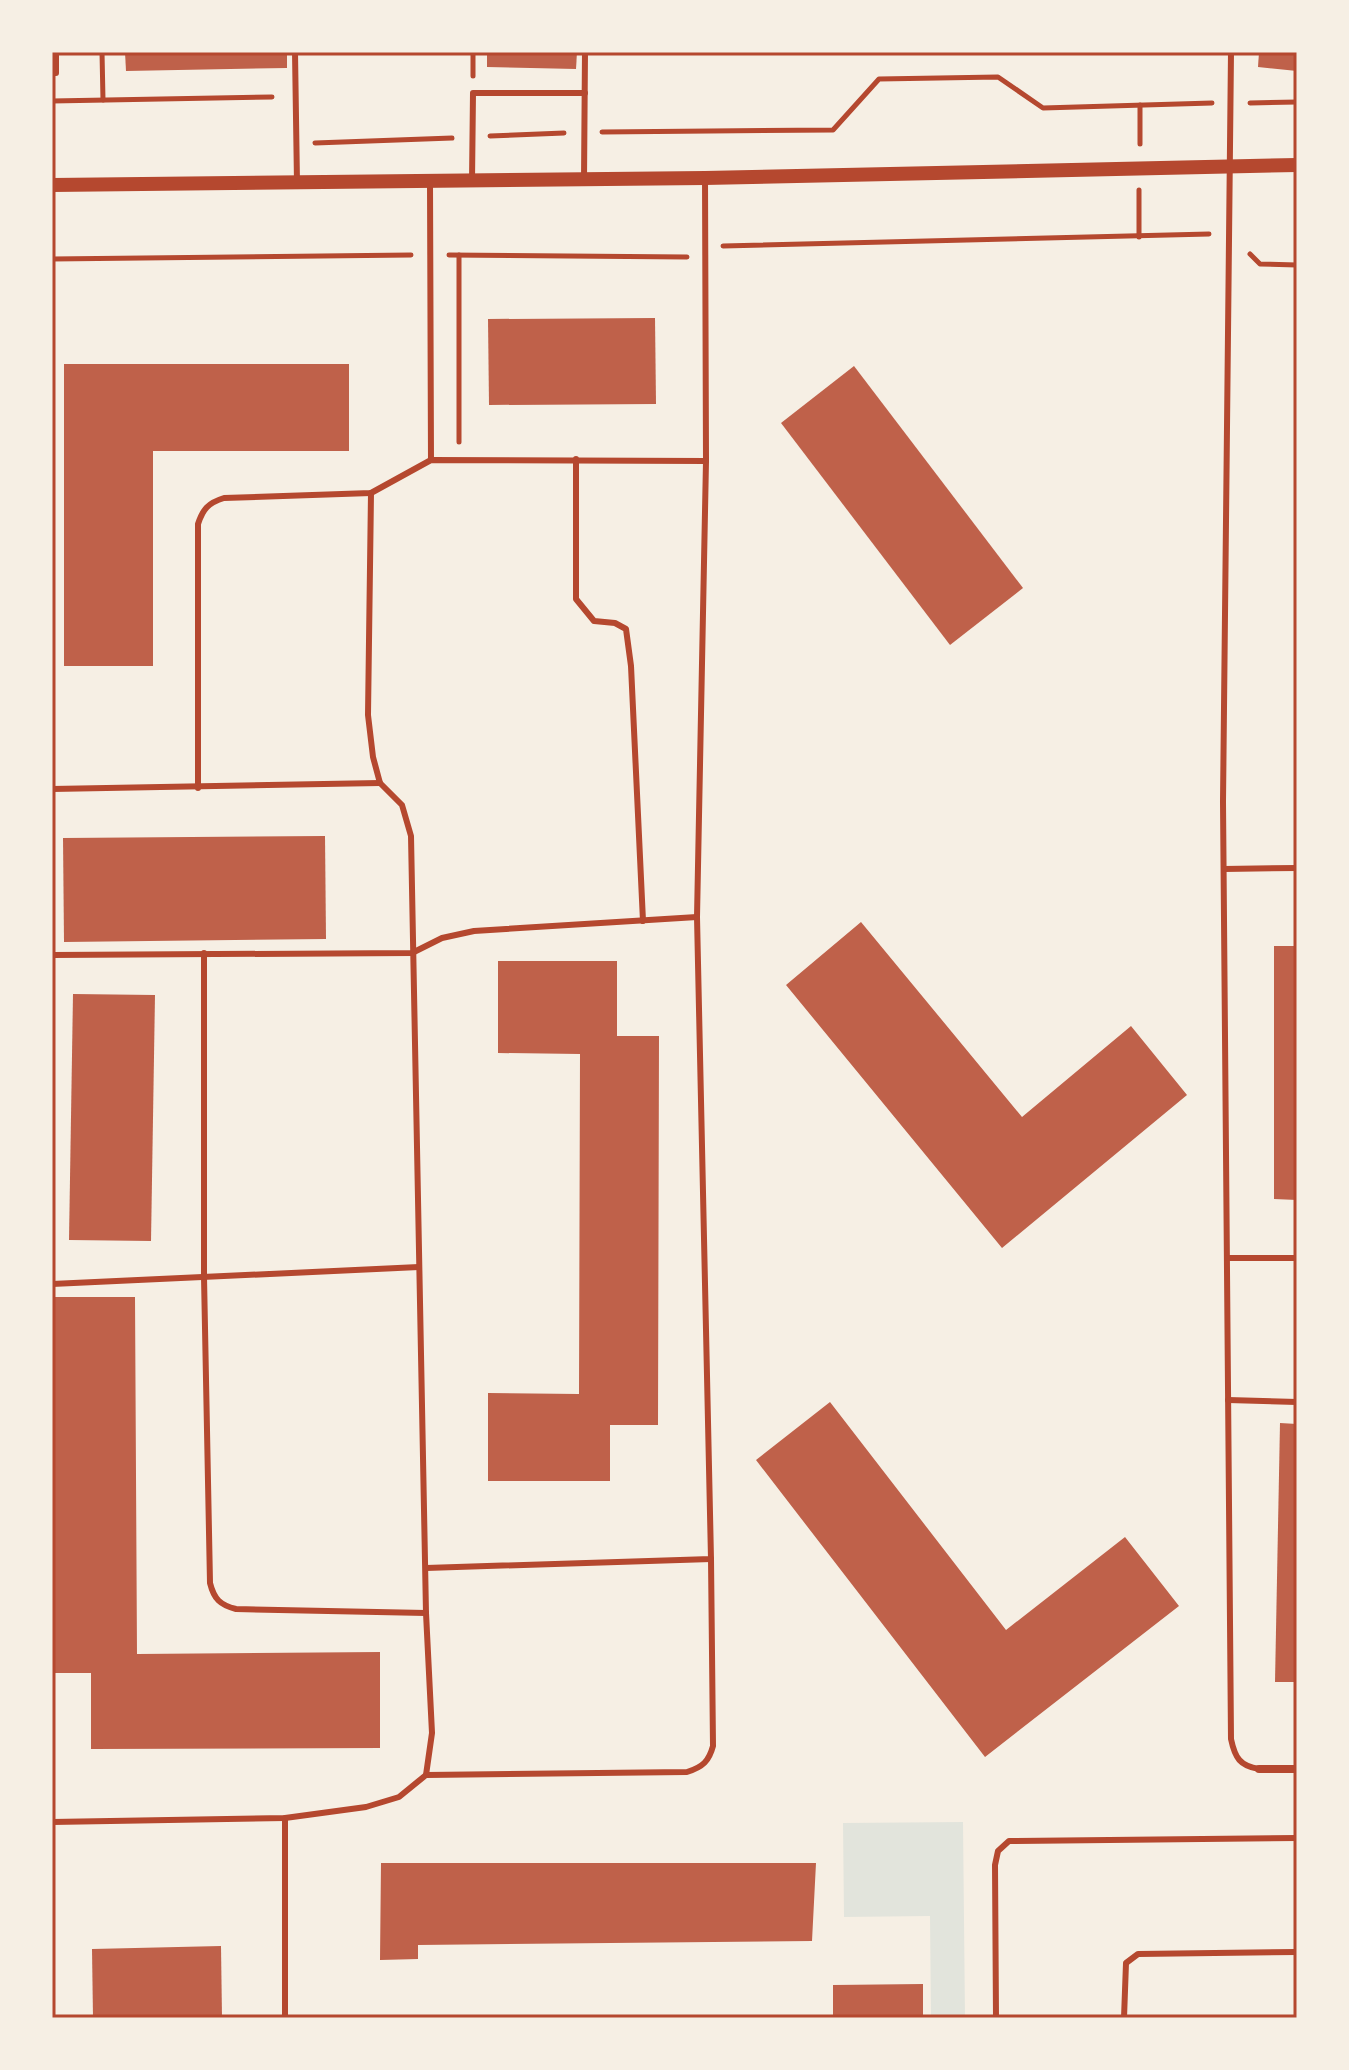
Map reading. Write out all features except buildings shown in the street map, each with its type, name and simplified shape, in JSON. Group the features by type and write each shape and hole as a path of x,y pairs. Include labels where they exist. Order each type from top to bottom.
{"street":[{"path":"52,185 584,180 1297,165"},
{"path":"1259,1769 1297,1769"}],"lane":[{"path":"52,73 56,73 56,52"},
{"path":"295,52 297,183"},
{"path":"584,180 585,52"},
{"path":"1231,52 1224,869 1231,1739 1235,1756 1246,1767 1259,1769"},
{"path":"472,181 473,93 585,93"},
{"path":"52,1822 285,1818 377,1804 399,1797 426,1775 687,1772 700,1768 709,1758 713,1746 711,1559 697,917 706,461 705,178"},
{"path":"430,181 431,460"},
{"path":"576,459 576,599 594,621 615,623 626,629 628,641 643,921"},
{"path":"198,788 198,524 202,511 211,502 224,498 371,493 431,460 706,461"},
{"path":"371,493 368,715 380,783 402,805 411,836 426,1613 432,1733 426,1775"},
{"path":"52,789 380,783"},
{"path":"1224,869 1297,868"},
{"path":"52,955 412,953 442,938 474,931 697,917"},
{"path":"204,953 204,1277 210,1583 213,1596 223,1606 236,1609 426,1613"},
{"path":"1227,1258 1297,1258"},
{"path":"52,1284 419,1267"},
{"path":"1228,1400 1297,1402"},
{"path":"426,1568 711,1559"},
{"path":"285,1818 285,2018"},
{"path":"996,2018 995,1865 998,1851 1009,1841 1297,1838"},
{"path":"1124,2018 1126,1963 1138,1954 1297,1952"}],"path":[{"path":"102,52 103,100"},
{"path":"296,143 585,132 833,130 879,79 998,77 1043,108 1297,102"},
{"path":"52,101 272,99 272,89"},
{"path":"706,246 1231,233 1260,264 1297,265"},
{"path":"52,259 429,254"},
{"path":"459,459 459,255 706,257"}],"shaded area":[{"path":"963,1822 965,2018 931,2018 930,1916 844,1917 843,1823"}]}
